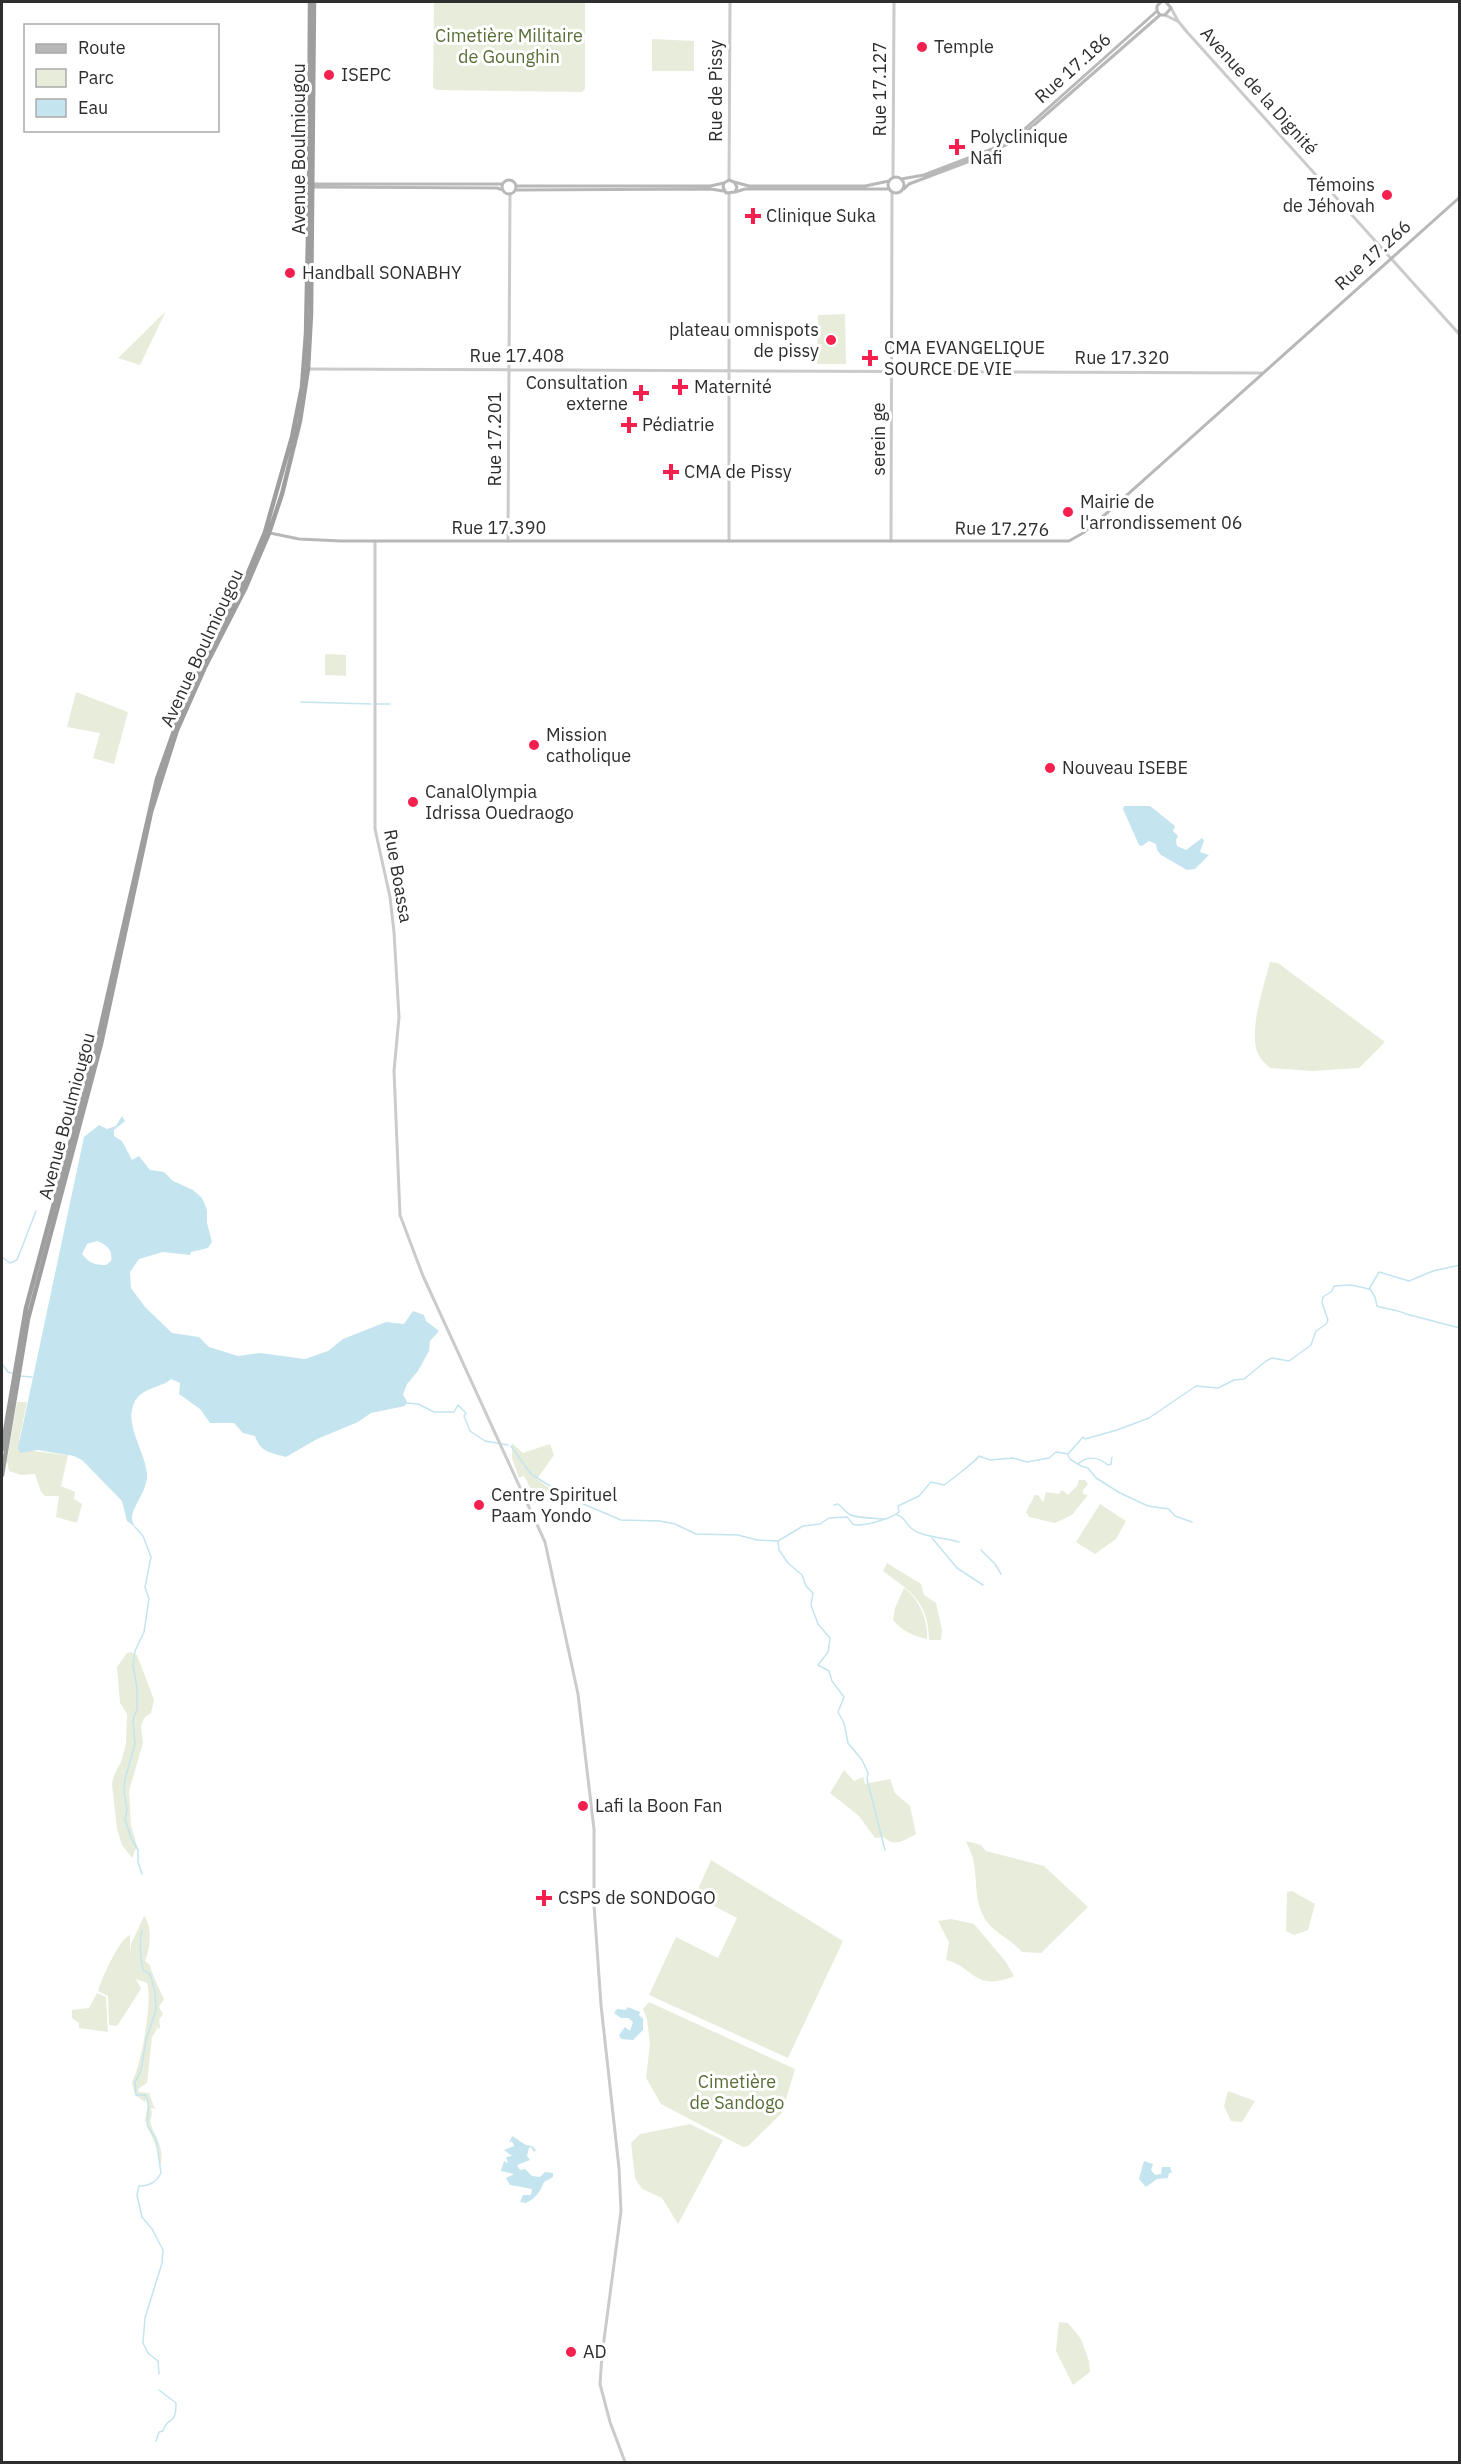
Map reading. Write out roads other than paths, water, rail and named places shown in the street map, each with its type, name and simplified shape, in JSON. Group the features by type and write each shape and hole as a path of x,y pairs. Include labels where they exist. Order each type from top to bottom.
{"highway":[{"name":"Avenue Boulmiougou","path":"2,1449 26,1308 97,1043 157,778 185,700 267,533 293,456 306,369 311,186 312,2"},
{"name":"Avenue Boulmiougou","path":"2,1475 13,1386"}],"main road":[{"path":"904,189 905,183 901,179 892,177 889,181 889,189 892,192 901,192 904,189 909,184 983,156 1018,139 1165,3"},
{"path":"1158,11 1165,15 1165,3"},
{"name":"Rue 17.186","path":"901,179 924,175 1004,143 1029,126 1158,11"},
{"path":"311,186 502,184 510,180 517,186 710,186 731,181 749,186 865,186 889,181"},
{"path":"731,181 737,187 735,192"},
{"path":"724,183 724,191"},
{"path":"502,184 502,190"},
{"path":"348,186 497,188 510,194 517,186"},
{"path":"515,190 711,189 729,194 745,189 889,189"},
{"name":"Rue 17.266","path":"1305,335 1460,197"},
{"name":"Rue 17.276","path":"729,541 1053,543 1070,541 1088,529 1305,335"},
{"name":"Rue 17.390","path":"267,533 310,540 729,541"}],"street":[{"name":"Rue de Pissy","path":"730,2 731,181"},
{"name":"Rue 17.127","path":"892,177 894,2"},
{"name":"Avenue de la Dignité","path":"1165,3 1178,21 1460,335"},
{"path":"1165,15 1178,21"},
{"name":"serein ge","path":"891,541 892,192"},
{"name":"Rue 17.201","path":"508,541 510,194"},
{"path":"729,194 729,541"},
{"name":"Rue 17.408","path":"306,369 730,370"},
{"name":"Rue 17.320","path":"730,370 1262,373"},
{"name":"Rue Boassa","path":"375,541 375,829 390,897 394,932 399,1017 394,1071 400,1215 423,1276 549,1552 579,1704 594,1829 594,1905 601,2005 619,2168 621,2211 600,2384 610,2422 625,2463"}],"water":[{"path":"1124,806 1150,806 1175,826 1173,831 1178,836 1177,846 1186,850 1202,838 1204,841 1200,852 1209,855 1195,869 1187,870 1161,855 1156,844 1149,841 1142,846 1139,845 1123,809"},
{"path":"122,1116 125,1121 114,1130 114,1136 122,1141 132,1160 139,1156 150,1170 164,1172 173,1181 193,1190 202,1198 207,1210 207,1223 212,1242 208,1248 191,1252 190,1255 163,1252 139,1259 130,1272 131,1288 145,1307 172,1333 199,1337 209,1347 238,1356 260,1353 305,1359 328,1351 343,1339 386,1322 404,1324 413,1311 424,1315 426,1321 439,1331 430,1341 429,1351 418,1371 407,1384 403,1395 407,1401 405,1406 371,1413 358,1422 317,1439 286,1457 263,1449 255,1436 243,1433 234,1423 210,1423 200,1409 179,1394 180,1383 171,1379 141,1394 134,1403 133,1430 147,1475 145,1487 132,1515 135,1527 127,1521 122,1501 82,1460 74,1456 38,1450 20,1453 18,1448 84,1137 99,1125 107,1129 116,1126","holes":["97,1241 109,1248 111,1261 106,1265 92,1263 82,1254 87,1244"]},
{"path":"628,2007 640,2012 639,2015 643,2019 643,2030 633,2040 621,2039 619,2035 625,2027 630,2031 633,2022 614,2013 617,2009 626,2010"},
{"path":"512,2136 532,2146 536,2150 534,2152 531,2147 529,2148 527,2156 530,2160 517,2165 520,2170 525,2169 532,2176 540,2177 545,2172 553,2173 553,2177 544,2182 537,2194 526,2203 520,2202 523,2195 531,2195 532,2189 510,2185 506,2178 514,2174 501,2171 504,2161 508,2163 506,2157 512,2156 504,2150 514,2146 512,2141 509,2143"},
{"path":"1144,2161 1153,2164 1151,2170 1155,2175 1161,2174 1162,2167 1170,2167 1172,2173 1169,2173 1168,2178 1157,2179 1146,2187 1139,2179"}],"waterway":[{"path":"301,702 371,704"},
{"path":"376,704 390,704"},
{"path":"2,1257 10,1263 17,1260 36,1211"},
{"path":"511,1446 531,1474 550,1486 561,1489 581,1503 621,1520 660,1521 675,1524 696,1534 738,1535 757,1540 778,1541 803,1526 820,1524 829,1518 847,1517 853,1524 869,1524 899,1512 898,1506 919,1496 931,1482 944,1485 979,1456 990,1460 1013,1458 1027,1462 1049,1458 1056,1452 1068,1454 1083,1437 1085,1439 1117,1430 1149,1418 1196,1386 1218,1388 1234,1380 1244,1379 1272,1358 1289,1361 1311,1345 1316,1331 1326,1324 1328,1320 1322,1303 1323,1297 1332,1291 1334,1286 1351,1285 1369,1289 1379,1272 1409,1281 1433,1271 1460,1265"},
{"path":"1370,1289 1377,1306 1460,1328"},
{"path":"2,1364 8,1372 15,1374"},
{"path":"19,1376 32,1377"},
{"path":"406,1403 418,1404 434,1412 454,1412 458,1405 466,1413 464,1416 470,1431 485,1441 508,1445"},
{"path":"1068,1455 1070,1459 1088,1468 1096,1478 1120,1493 1148,1506 1169,1509 1175,1516 1192,1522"},
{"path":"1079,1463 1094,1458 1108,1465 1111,1464 1112,1457"},
{"path":"834,1505 838,1504 852,1516 886,1519"},
{"path":"897,1515 921,1534 959,1542"},
{"path":"135,1527 143,1536 151,1557 145,1587 149,1599 144,1632 135,1651 133,1665 137,1688 137,1709 133,1720 135,1744 124,1791 127,1810 125,1819 131,1838 138,1850 138,1862 142,1874"},
{"path":"932,1538 957,1568 983,1585"},
{"path":"778,1542 779,1550 788,1563 802,1575 806,1586 813,1593 811,1605 818,1624 830,1638 828,1652 818,1665 829,1671 832,1681 844,1697 838,1712 844,1723 848,1743 862,1760 868,1773 867,1779 885,1850"},
{"path":"981,1550 1001,1574"},
{"path":"142,1930 140,1945 142,1965 143,1970 150,1974 155,1992 156,2010 146,2040 141,2071 135,2082 136,2095 145,2095 147,2099 148,2127 156,2139 161,2173 152,2183 139,2186 137,2195 142,2217 152,2229 163,2250 162,2263 145,2318 143,2343 148,2353 158,2361 159,2374"},
{"path":"156,2441 159,2432 163,2431 176,2410 176,2403 159,2390"}],"place":[{"name":"Temple","path":"922,47"},
{"name":"ISEPC","path":"329,75"},
{"name":"Polyclinique Nafi","path":"957,147"},
{"name":"Témoins de Jéhovah","path":"1387,195"},
{"name":"Clinique Suka","path":"753,216"},
{"name":"Handball SONABHY","path":"290,273"},
{"name":"plateau omnispots de pissy","path":"831,340"},
{"name":"CMA EVANGELIQUE SOURCE DE VIE","path":"870,358"},
{"name":"Maternité","path":"680,387"},
{"name":"Consultation externe","path":"641,393"},
{"name":"Pédiatrie","path":"629,425"},
{"name":"CMA de Pissy","path":"671,472"},
{"name":"Mairie de l'arrondissement 06","path":"1068,512"},
{"name":"Mission catholique","path":"534,745"},
{"name":"Nouveau ISEBE","path":"1050,768"},
{"name":"CanalOlympia Idrissa Ouedraogo","path":"413,802"},
{"name":"Centre Spirituel Paam Yondo","path":"479,1505"},
{"name":"Lafi la Boon Fan","path":"583,1806"},
{"name":"CSPS de SONDOGO","path":"544,1898"},
{"name":"AD","path":"571,2352"}],"park label":[{"name":"Cimetière Militaire de Gounghin","path":"509,46"},
{"name":"Cimetière de Sandogo","path":"737,2092"}]}
